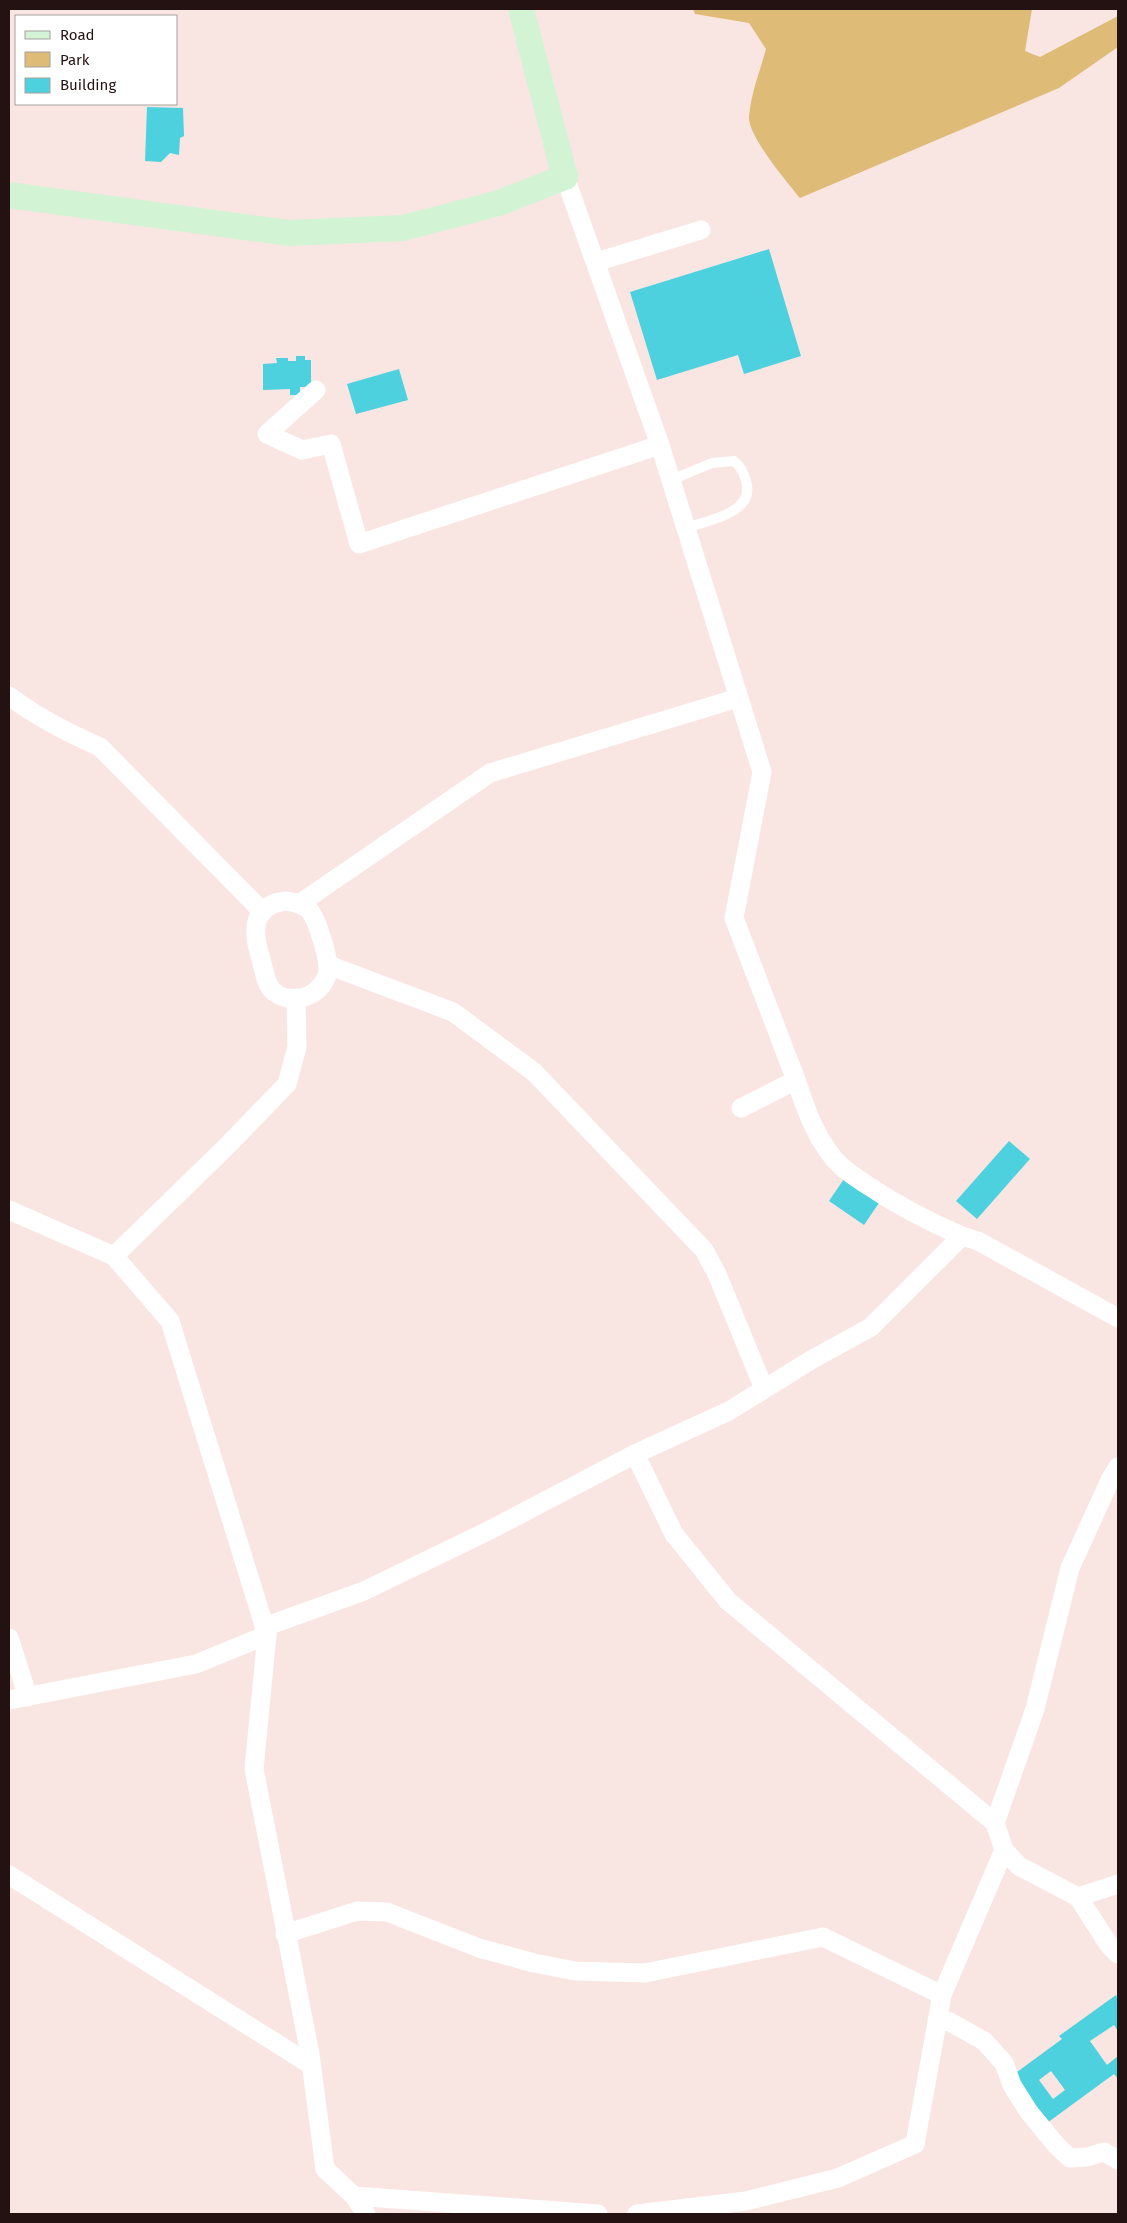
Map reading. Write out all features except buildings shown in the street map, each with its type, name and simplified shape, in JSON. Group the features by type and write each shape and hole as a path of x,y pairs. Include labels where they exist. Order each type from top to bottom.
{"street":[{"path":"522,9 565,177 660,445 762,772 734,918 808,1116 829,1151 842,1167 888,1199 922,1218 978,1241 1118,1318"},
{"path":"9,194 289,232 403,228 499,203 565,177"},
{"path":"596,262 700,230"},
{"path":"316,390 267,434 302,450 331,444 359,544 660,445"},
{"path":"9,696 31,712 100,747 263,912"},
{"path":"299,904 490,773 738,698"},
{"path":"280,902 299,904 314,916 328,965 326,978 320,988 309,996 296,998 284,996 269,985 254,936 256,923 263,912 280,902"},
{"path":"328,965 453,1012 534,1072 704,1250 717,1274 764,1389"},
{"path":"114,1256 226,1147 287,1084 297,1047 296,998"},
{"path":"741,1108 796,1080"},
{"path":"9,1210 114,1256 170,1321 266,1631 254,1769 311,2065 326,2169 354,2196 366,2214"},
{"path":"9,1700 196,1664 266,1631 364,1591 490,1530 636,1454 729,1411 871,1327 962,1236"},
{"path":"636,1454 674,1534 728,1601 995,1823 1004,1850 1019,1866 1078,1898 1109,1946 1118,1954"},
{"path":"995,1823 1035,1709 1070,1568 1118,1467"},
{"path":"9,1638 28,1697"},
{"path":"637,2214 746,2201 838,2178 915,2144 942,1995 1004,1850"},
{"path":"9,1875 311,2065"},
{"path":"1078,1898 1118,1884"},
{"path":"285,1934 357,1911 387,1912 478,1948 534,1963 576,1971 645,1973 822,1937 942,1995"},
{"path":"937,2020 950,2022 984,2041 1004,2063 1012,2085 1029,2112 1057,2146 1070,2158 1087,2157 1104,2152 1118,2160"},
{"path":"354,2196 598,2214"}],"lane":[{"path":"671,480 712,463 734,461 742,468 748,488 745,502 730,513 685,528"}],"green space":[{"path":"693,9 1032,9 1025,51 1040,57 1118,16 1118,47 1059,88 800,198 769,159 750,125 749,117 752,99 766,49 749,23 695,14"}]}
